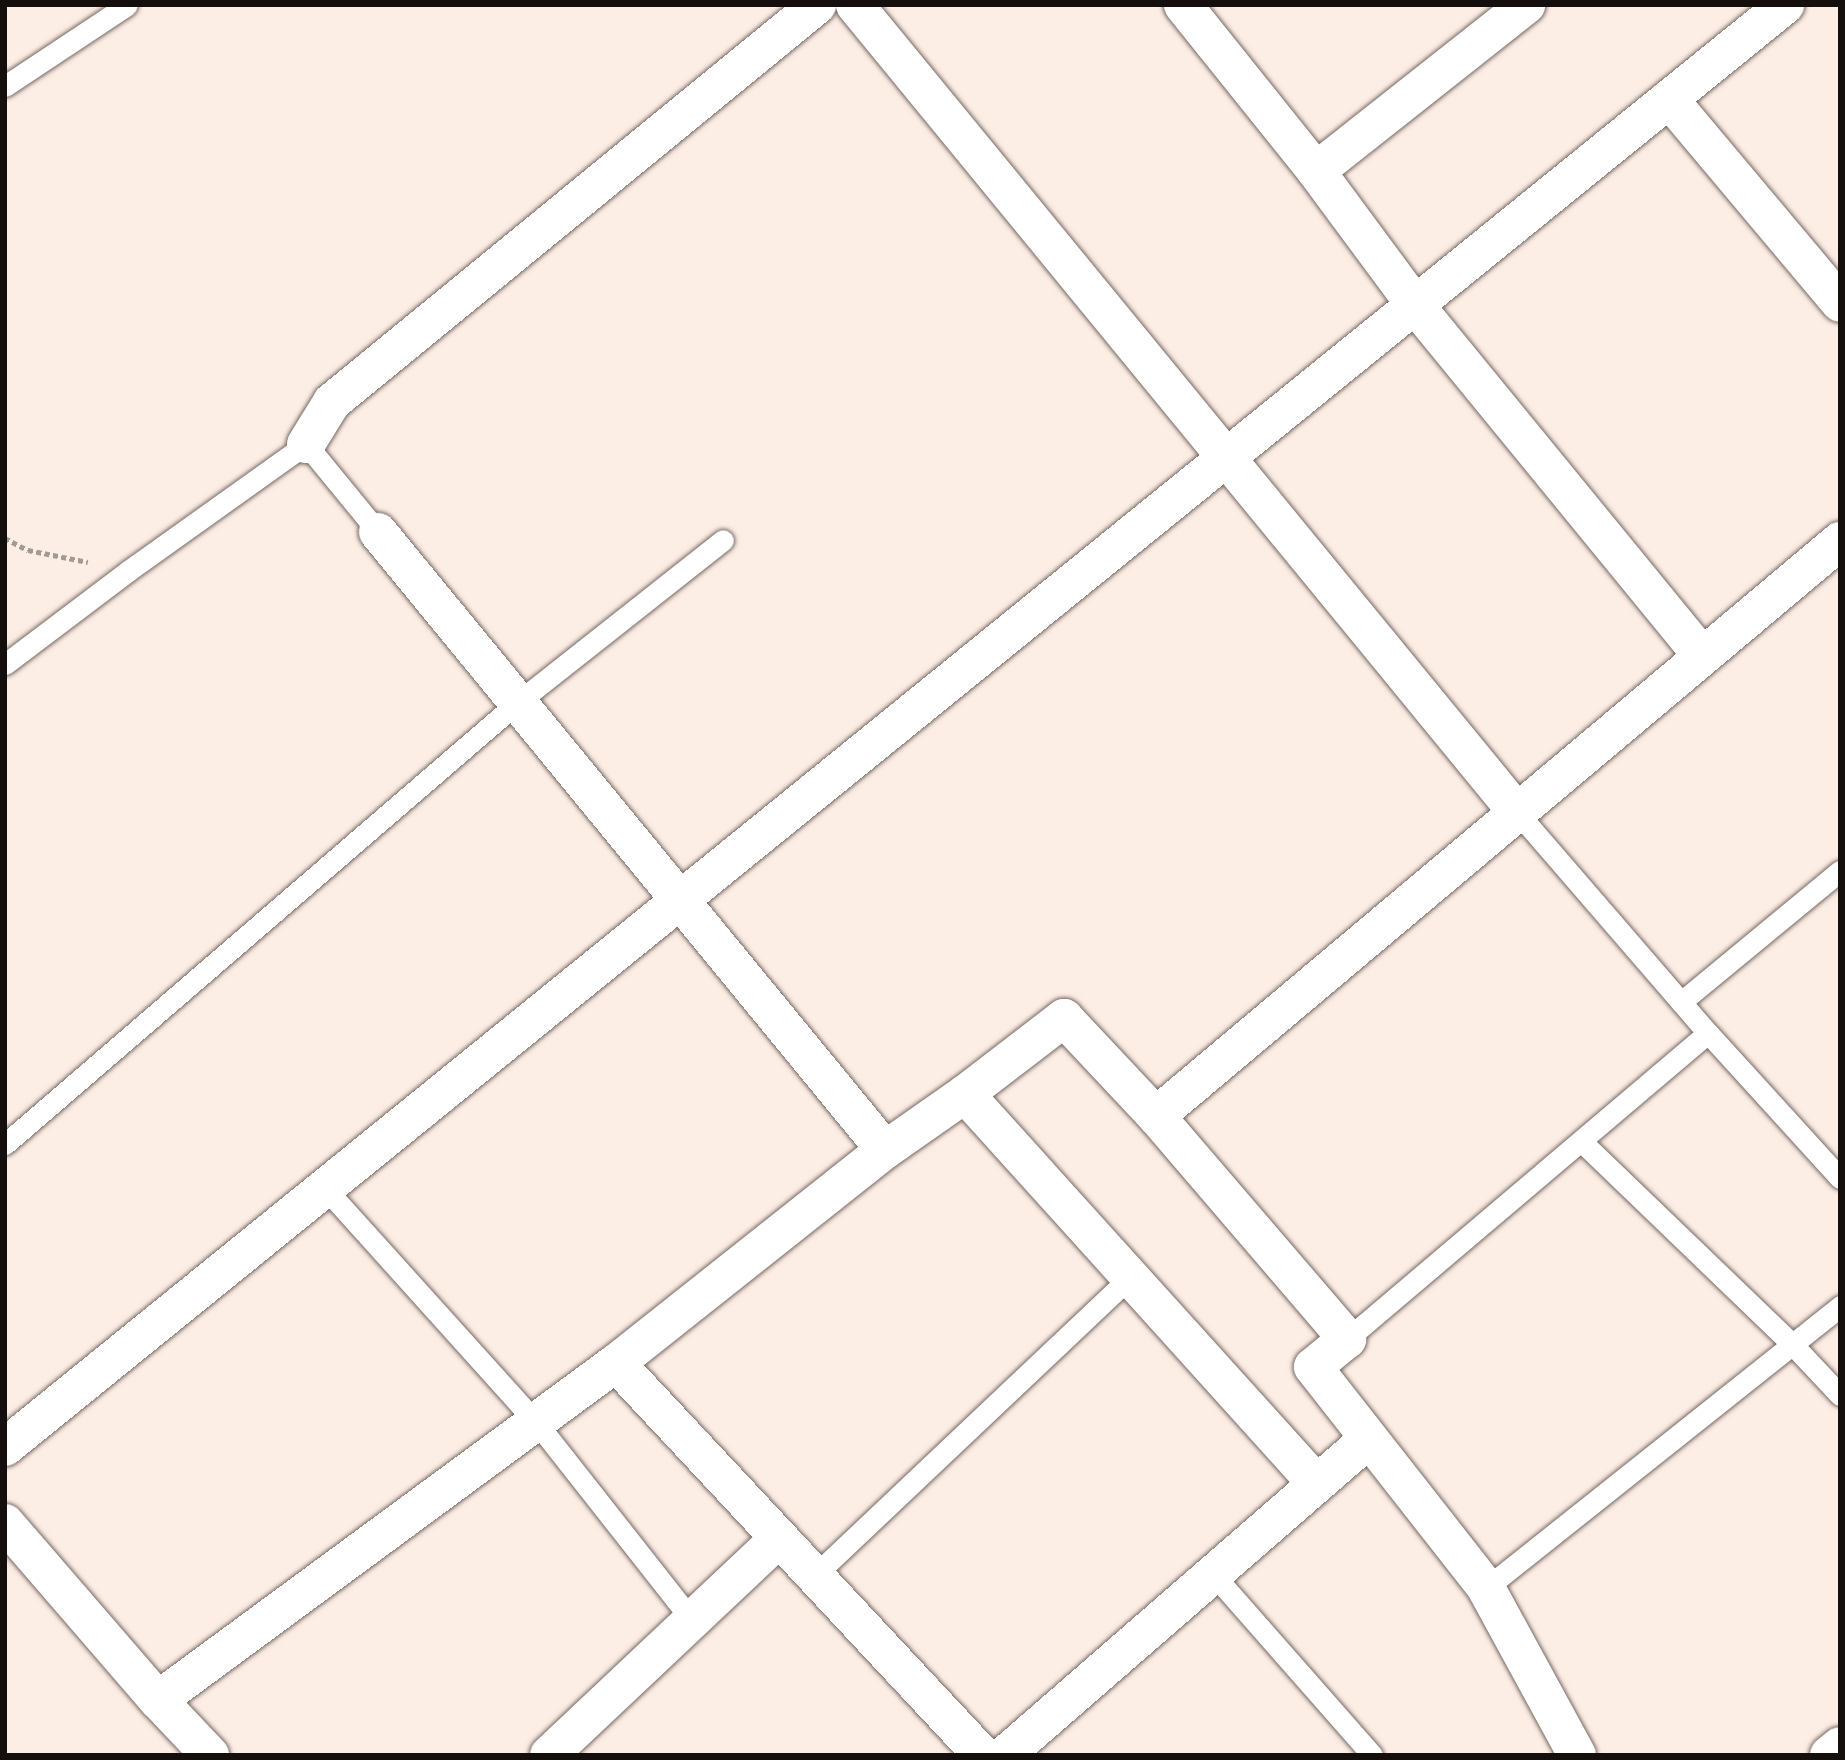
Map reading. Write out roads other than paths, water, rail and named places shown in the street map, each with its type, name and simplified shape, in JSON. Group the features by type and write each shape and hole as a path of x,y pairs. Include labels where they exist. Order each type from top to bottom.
{"street":[{"path":"306,444 331,402 817,5"},
{"path":"855,5 1517,812"},
{"path":"1183,5 1316,171 1415,305 1702,656"},
{"path":"1316,171 1526,5"},
{"path":"5,1447 1785,5"},
{"path":"1669,99 1840,303"},
{"path":"378,532 885,1150"},
{"path":"1156,1116 1840,541"},
{"path":"158,1700 616,1363 885,1150 965,1094 1064,1018 1156,1116 1347,1339 1313,1367 1486,1588 1577,1755"},
{"path":"965,1094 1317,1484"},
{"path":"616,1363 982,1755"},
{"path":"1005,1755 1369,1438"},
{"path":"5,1523 158,1700 210,1755"},
{"path":"549,1755 779,1538"},
{"path":"1829,1755 1840,1746"}],"lane":[{"path":"5,86 127,5"},
{"path":"5,664 128,571 306,444 378,532"},
{"path":"5,1144 518,702 723,540"},
{"path":"1517,812 1708,1033 1840,1178"},
{"path":"1681,1002 1840,871"},
{"path":"1347,1339 1708,1033"},
{"path":"1581,1141 1793,1345 1840,1395"},
{"path":"325,1188 536,1422 692,1620"},
{"path":"814,1576 1130,1277"},
{"path":"1486,1588 1840,1306"},
{"path":"1213,1574 1372,1755"}]}
